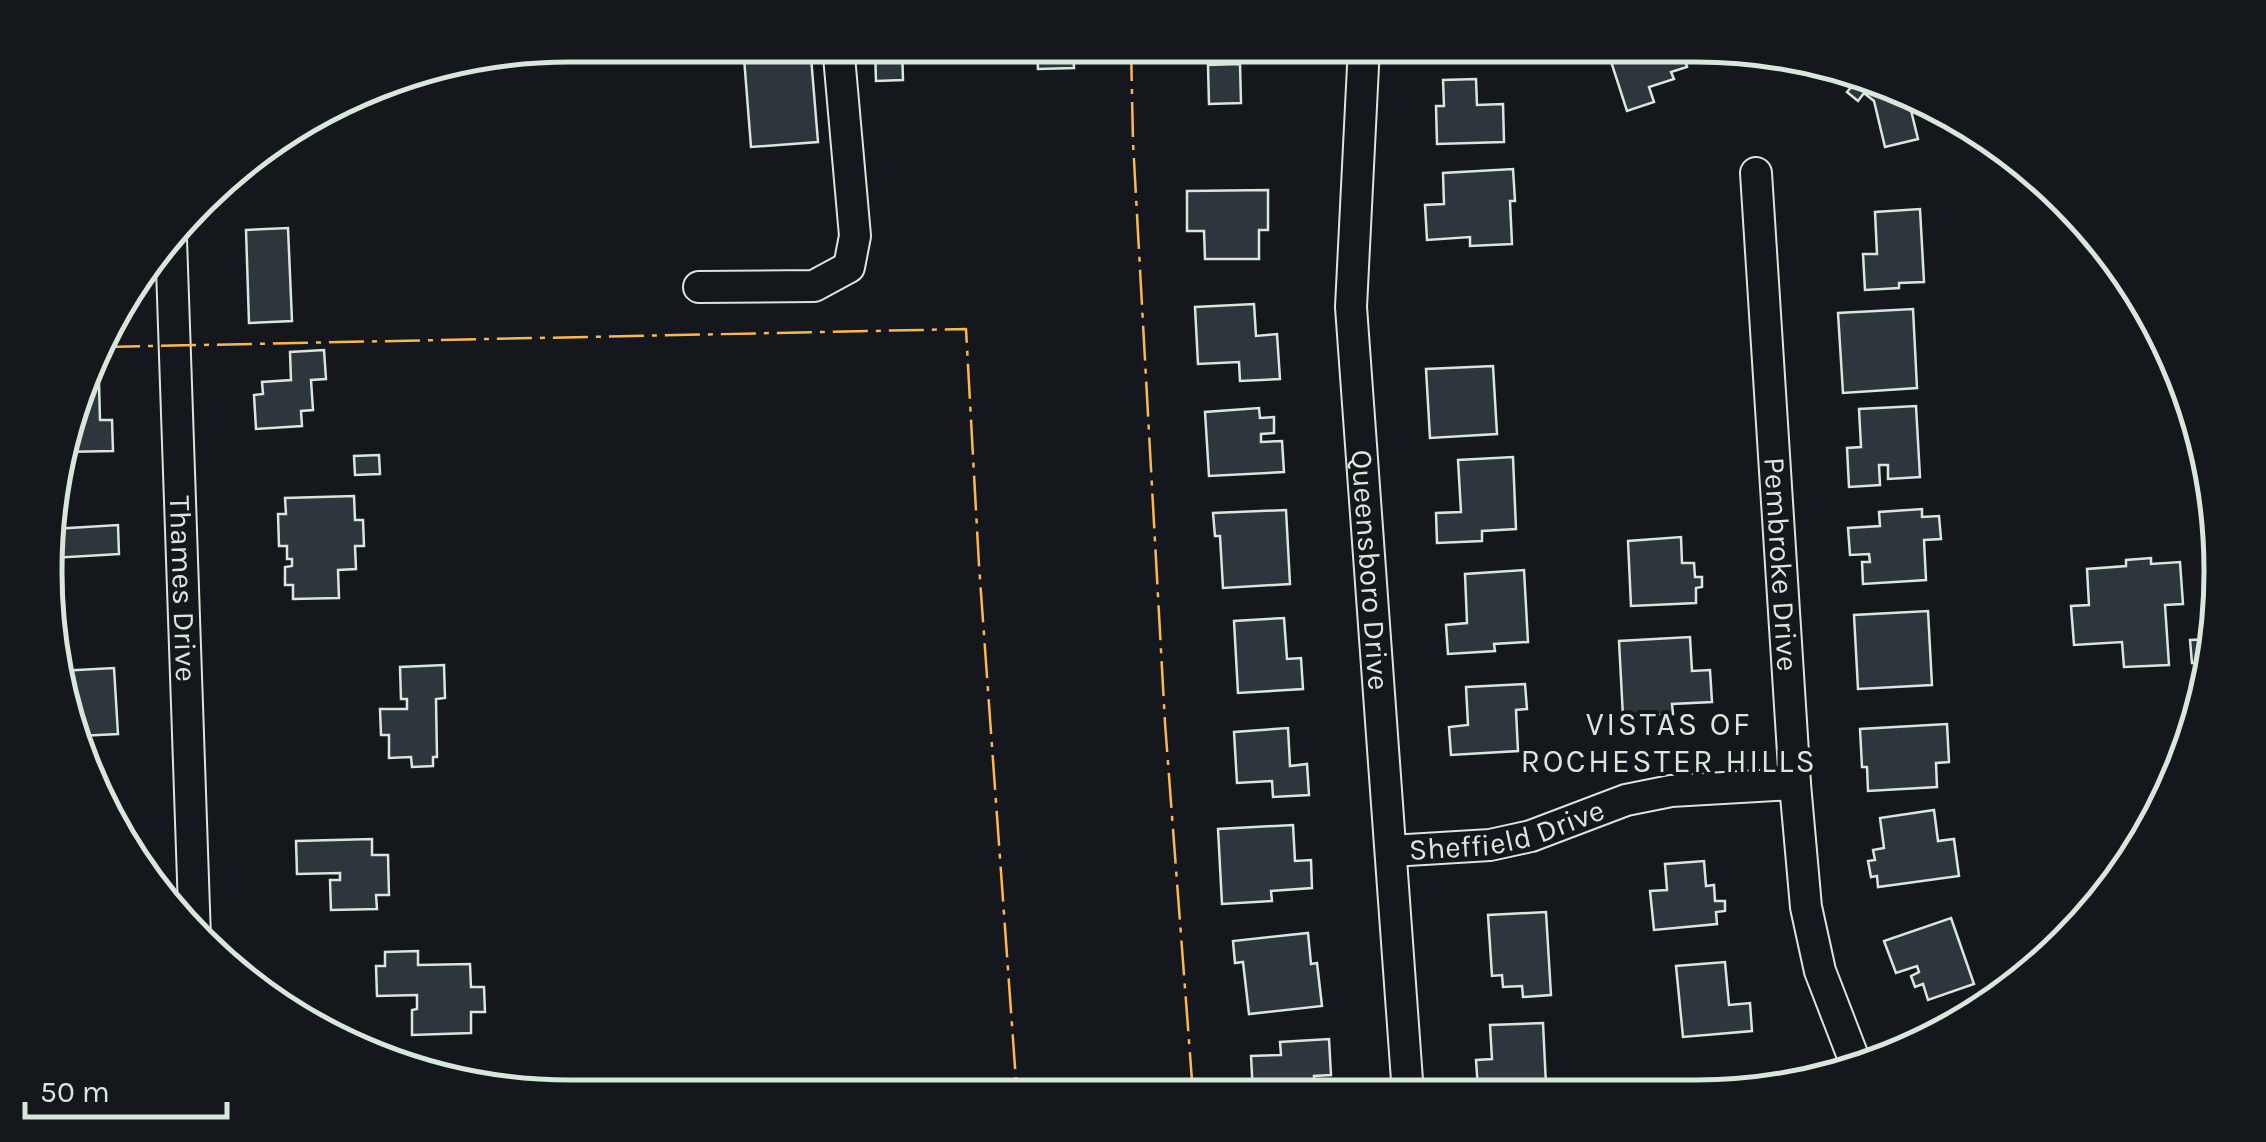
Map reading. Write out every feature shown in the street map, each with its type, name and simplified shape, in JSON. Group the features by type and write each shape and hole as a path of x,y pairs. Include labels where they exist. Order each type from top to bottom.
{"street":[{"path":"699,287 814,286 849,267 855,236 840,62"},
{"name":"Queensboro Drive","path":"1363,62 1351,307 1407,1080"},
{"name":"Pembroke Drive","path":"1756,173 1806,907 1820,972 1853,1055"},
{"name":"Thames Drive","path":"172,257 195,913"},
{"name":"Sheffield Drive","path":"1391,851 1490,845 1518,839 1626,800 1671,791 1795,784"}],"building":[{"path":"744,62 811,62 818,142 751,147"},
{"path":"875,62 902,62 903,80 876,81"},
{"path":"1038,62 1074,62 1074,68 1038,69"},
{"path":"1611,62 1686,62 1687,67 1671,72 1674,79 1649,87 1654,102 1627,111"},
{"path":"1240,64 1241,103 1209,104 1208,65"},
{"path":"1476,79 1477,105 1503,104 1504,142 1437,144 1436,106 1444,106 1443,80"},
{"path":"1851,87 1858,89 1911,111 1918,139 1885,147 1874,101 1864,93 1858,101 1847,92"},
{"path":"1513,169 1512,244 1470,246 1470,237 1427,240 1425,205 1444,204 1443,173"},
{"path":"1268,190 1268,230 1259,230 1259,259 1205,259 1204,231 1187,231 1187,191"},
{"path":"1920,209 1924,282 1865,290 1863,254 1877,254 1875,212"},
{"path":"288,228 292,321 249,323 246,230"},
{"path":"1254,304 1256,336 1277,334 1280,379 1240,381 1239,362 1198,364 1195,307"},
{"path":"1913,309 1917,388 1843,393 1838,313"},
{"path":"324,350 326,379 311,380 313,410 301,411 302,426 256,429 254,395 263,394 262,382 291,380 290,352"},
{"path":"1493,366 1497,434 1430,438 1426,369"},
{"path":"98,383 100,420 112,420 113,451 77,452 89,408"},
{"path":"1916,406 1920,477 1888,479 1888,465 1879,465 1880,485 1849,487 1847,448 1861,447 1859,409"},
{"path":"1259,408 1260,418 1274,417 1274,433 1261,434 1261,442 1282,441 1284,472 1209,476 1205,412"},
{"path":"379,455 380,474 355,475 354,456"},
{"path":"1513,457 1516,529 1482,531 1482,541 1437,543 1436,513 1461,512 1458,460"},
{"path":"354,496 355,520 363,520 364,546 355,546 356,569 338,570 339,598 293,599 293,585 285,585 285,567 292,566 292,559 287,559 287,546 279,546 278,514 286,514 285,498"},
{"path":"1922,509 1922,517 1939,516 1941,539 1924,540 1926,580 1863,584 1862,562 1870,562 1869,554 1850,555 1848,528 1880,526 1879,512"},
{"path":"1286,510 1290,584 1223,588 1220,536 1215,536 1213,513"},
{"path":"118,525 119,554 63,557 65,528"},
{"path":"1681,537 1682,563 1694,563 1695,577 1702,577 1702,587 1696,588 1696,603 1631,606 1628,541"},
{"path":"2151,558 2151,564 2180,562 2183,604 2165,605 2169,665 2124,667 2122,642 2074,645 2071,606 2089,605 2087,569 2126,566 2126,560"},
{"path":"1524,570 1528,642 1494,644 1495,651 1448,654 1446,625 1467,623 1465,574"},
{"path":"1928,611 1932,685 1858,689 1854,615"},
{"path":"1284,618 1287,659 1301,658 1303,689 1238,693 1234,621"},
{"path":"1690,637 1692,671 1710,670 1712,702 1672,704 1673,714 1623,717 1619,641"},
{"path":"2190,640 2199,640 2195,663 2192,663"},
{"path":"444,665 445,698 436,699 437,757 433,757 433,766 412,767 411,757 389,758 389,735 381,735 380,709 407,709 407,699 401,699 400,667"},
{"path":"114,668 118,734 90,735 72,670"},
{"path":"1525,684 1527,709 1516,710 1518,751 1451,755 1449,727 1468,725 1466,687"},
{"path":"1947,724 1949,762 1936,763 1937,787 1868,791 1860,729"},
{"path":"1288,728 1290,766 1307,764 1309,795 1273,797 1272,781 1237,783 1234,732"},
{"path":"1934,810 1938,841 1954,839 1959,876 1878,887 1877,876 1871,877 1868,861 1875,860 1873,850 1884,848 1880,818"},
{"path":"1293,825 1295,861 1311,860 1312,888 1271,891 1272,901 1222,904 1218,829"},
{"path":"372,839 372,855 388,855 389,895 376,895 377,909 331,910 330,880 340,880 340,873 297,874 296,841"},
{"path":"1704,861 1706,886 1714,885 1715,901 1725,901 1725,911 1716,912 1717,924 1654,930 1650,891 1667,890 1665,864"},
{"path":"1546,912 1551,995 1523,997 1522,986 1503,987 1502,975 1492,976 1488,915"},
{"path":"1951,918 1974,984 1928,1000 1923,984 1915,987 1911,976 1919,972 1917,966 1896,973 1884,941"},
{"path":"1308,933 1311,964 1317,963 1322,1006 1249,1014 1243,962 1235,963 1233,941"},
{"path":"418,951 418,965 470,964 471,987 484,987 485,1012 471,1012 471,1033 412,1035 412,1010 417,1009 417,995 377,996 376,966 385,966 385,952"},
{"path":"1725,962 1729,1005 1750,1003 1752,1031 1683,1037 1676,966"},
{"path":"1543,1023 1546,1080 1477,1080 1476,1060 1492,1059 1490,1025"},
{"path":"1329,1039 1331,1075 1314,1076 1314,1080 1252,1080 1251,1056 1281,1055 1280,1042"}],"power":[{"path":"1131,62 1165,723 1192,1080"},
{"path":"115,347 966,329 1016,1080"}],"district":[{"name":"VISTAS OF ROCHESTER HILLS","path":"1669,742"}]}
